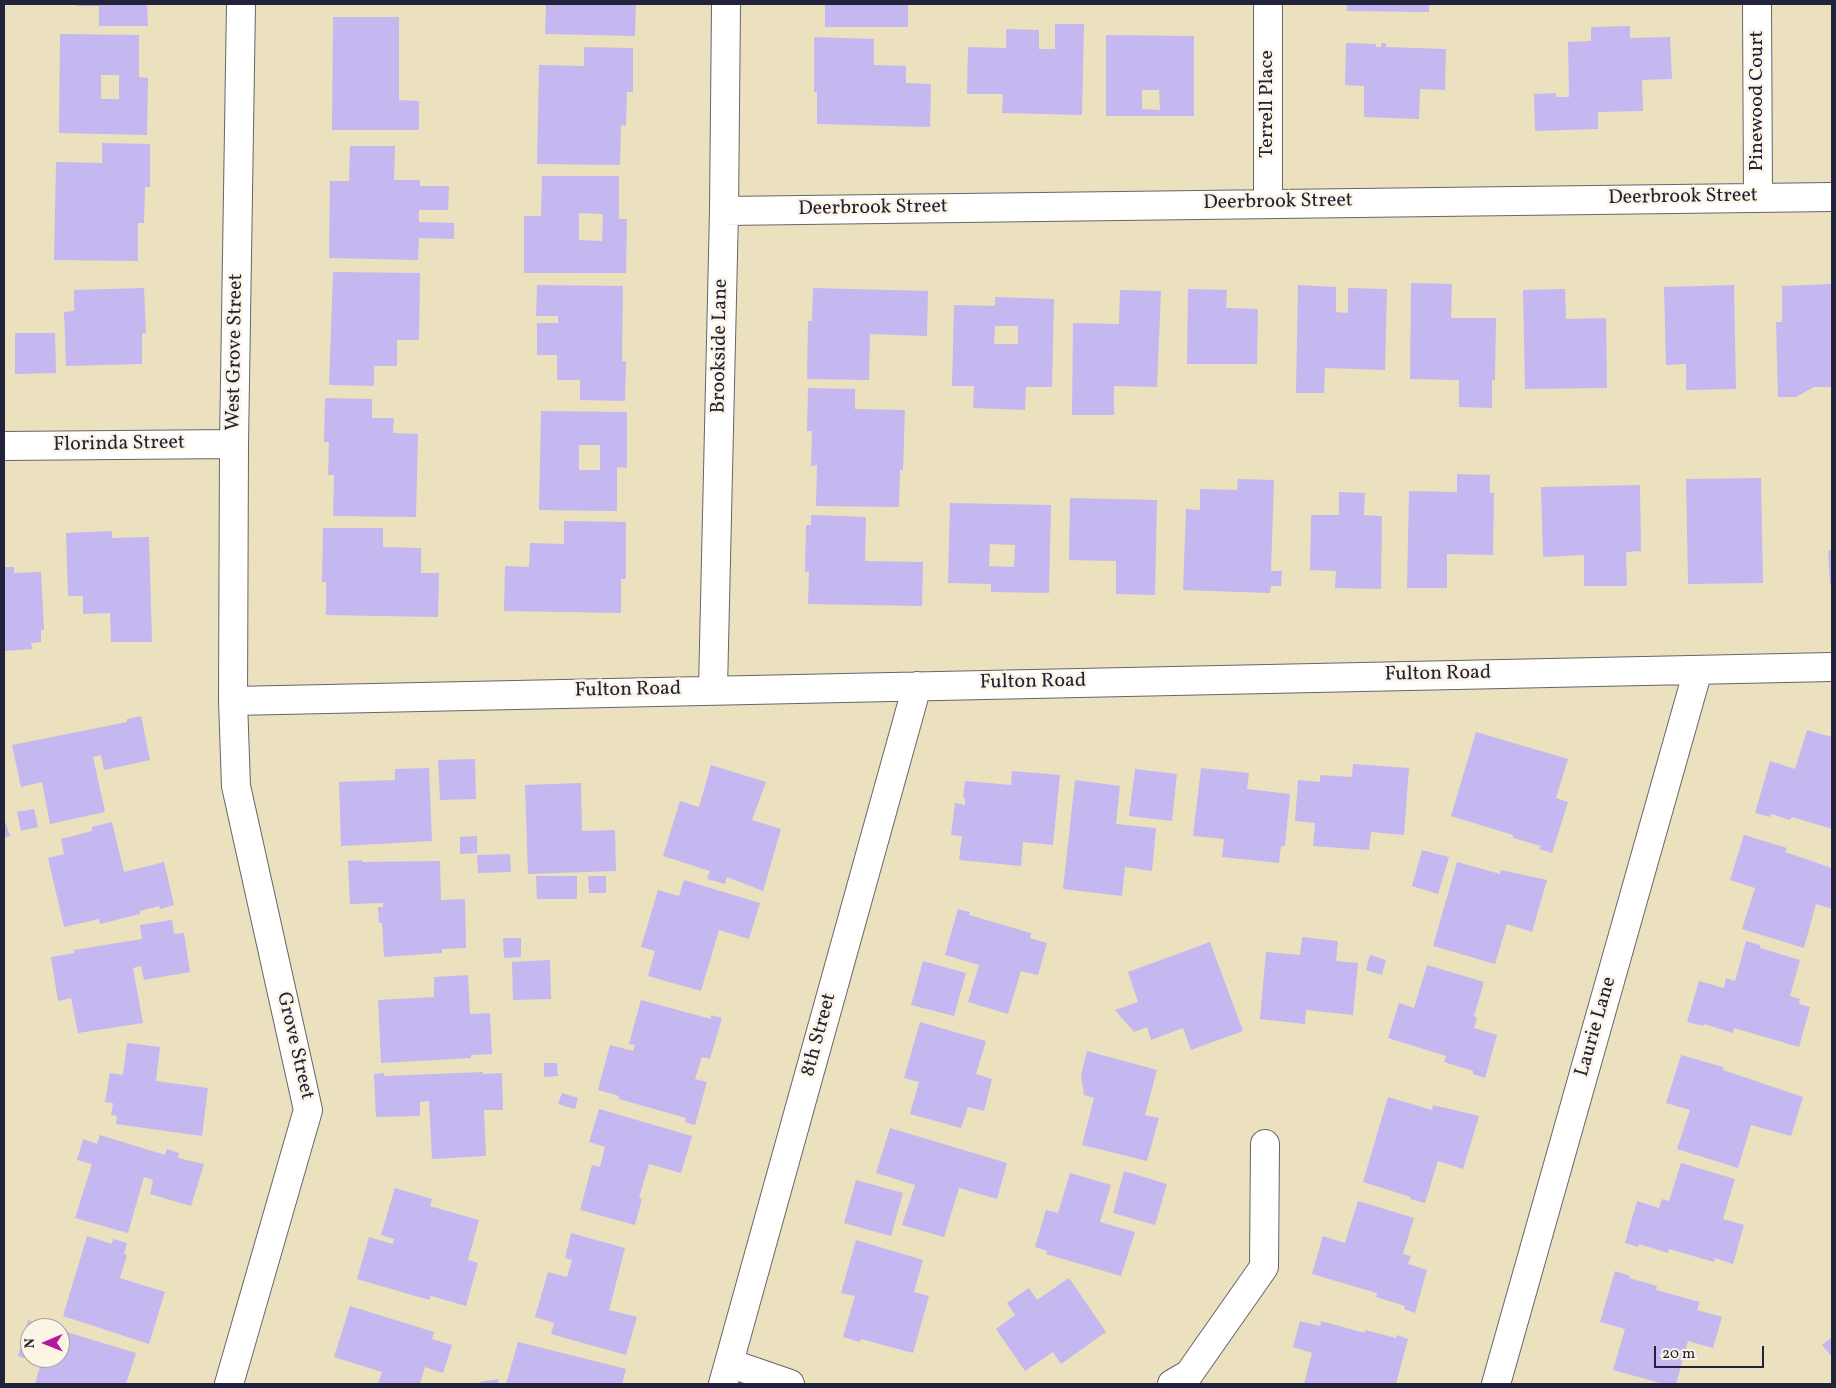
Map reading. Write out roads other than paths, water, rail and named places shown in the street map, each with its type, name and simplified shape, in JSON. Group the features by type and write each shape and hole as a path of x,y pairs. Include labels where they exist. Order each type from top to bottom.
{"street":[{"name":"West Grove Street","path":"233,701 234,444 242,4"},
{"name":"Brookside Lane","path":"713,689 724,211 726,4"},
{"name":"Terrell Place","path":"1268,4 1268,203"},
{"name":"Pinewood Court","path":"1757,4 1758,197"},
{"name":"Deerbrook Street","path":"724,211 1832,197"},
{"name":"Florinda Street","path":"4,446 234,444"},
{"name":"Fulton Road","path":"233,701 713,689 1832,667"},
{"name":"Laurie Lane","path":"1496,1384 1698,670"},
{"name":"8th Street","path":"726,1374 917,686"},
{"name":"Grove Street","path":"229,1384 308,1110 236,786 233,701"},
{"path":"1172,1384 1189,1374 1264,1267 1265,1144"},
{"path":"726,1374 790,1384"}]}
